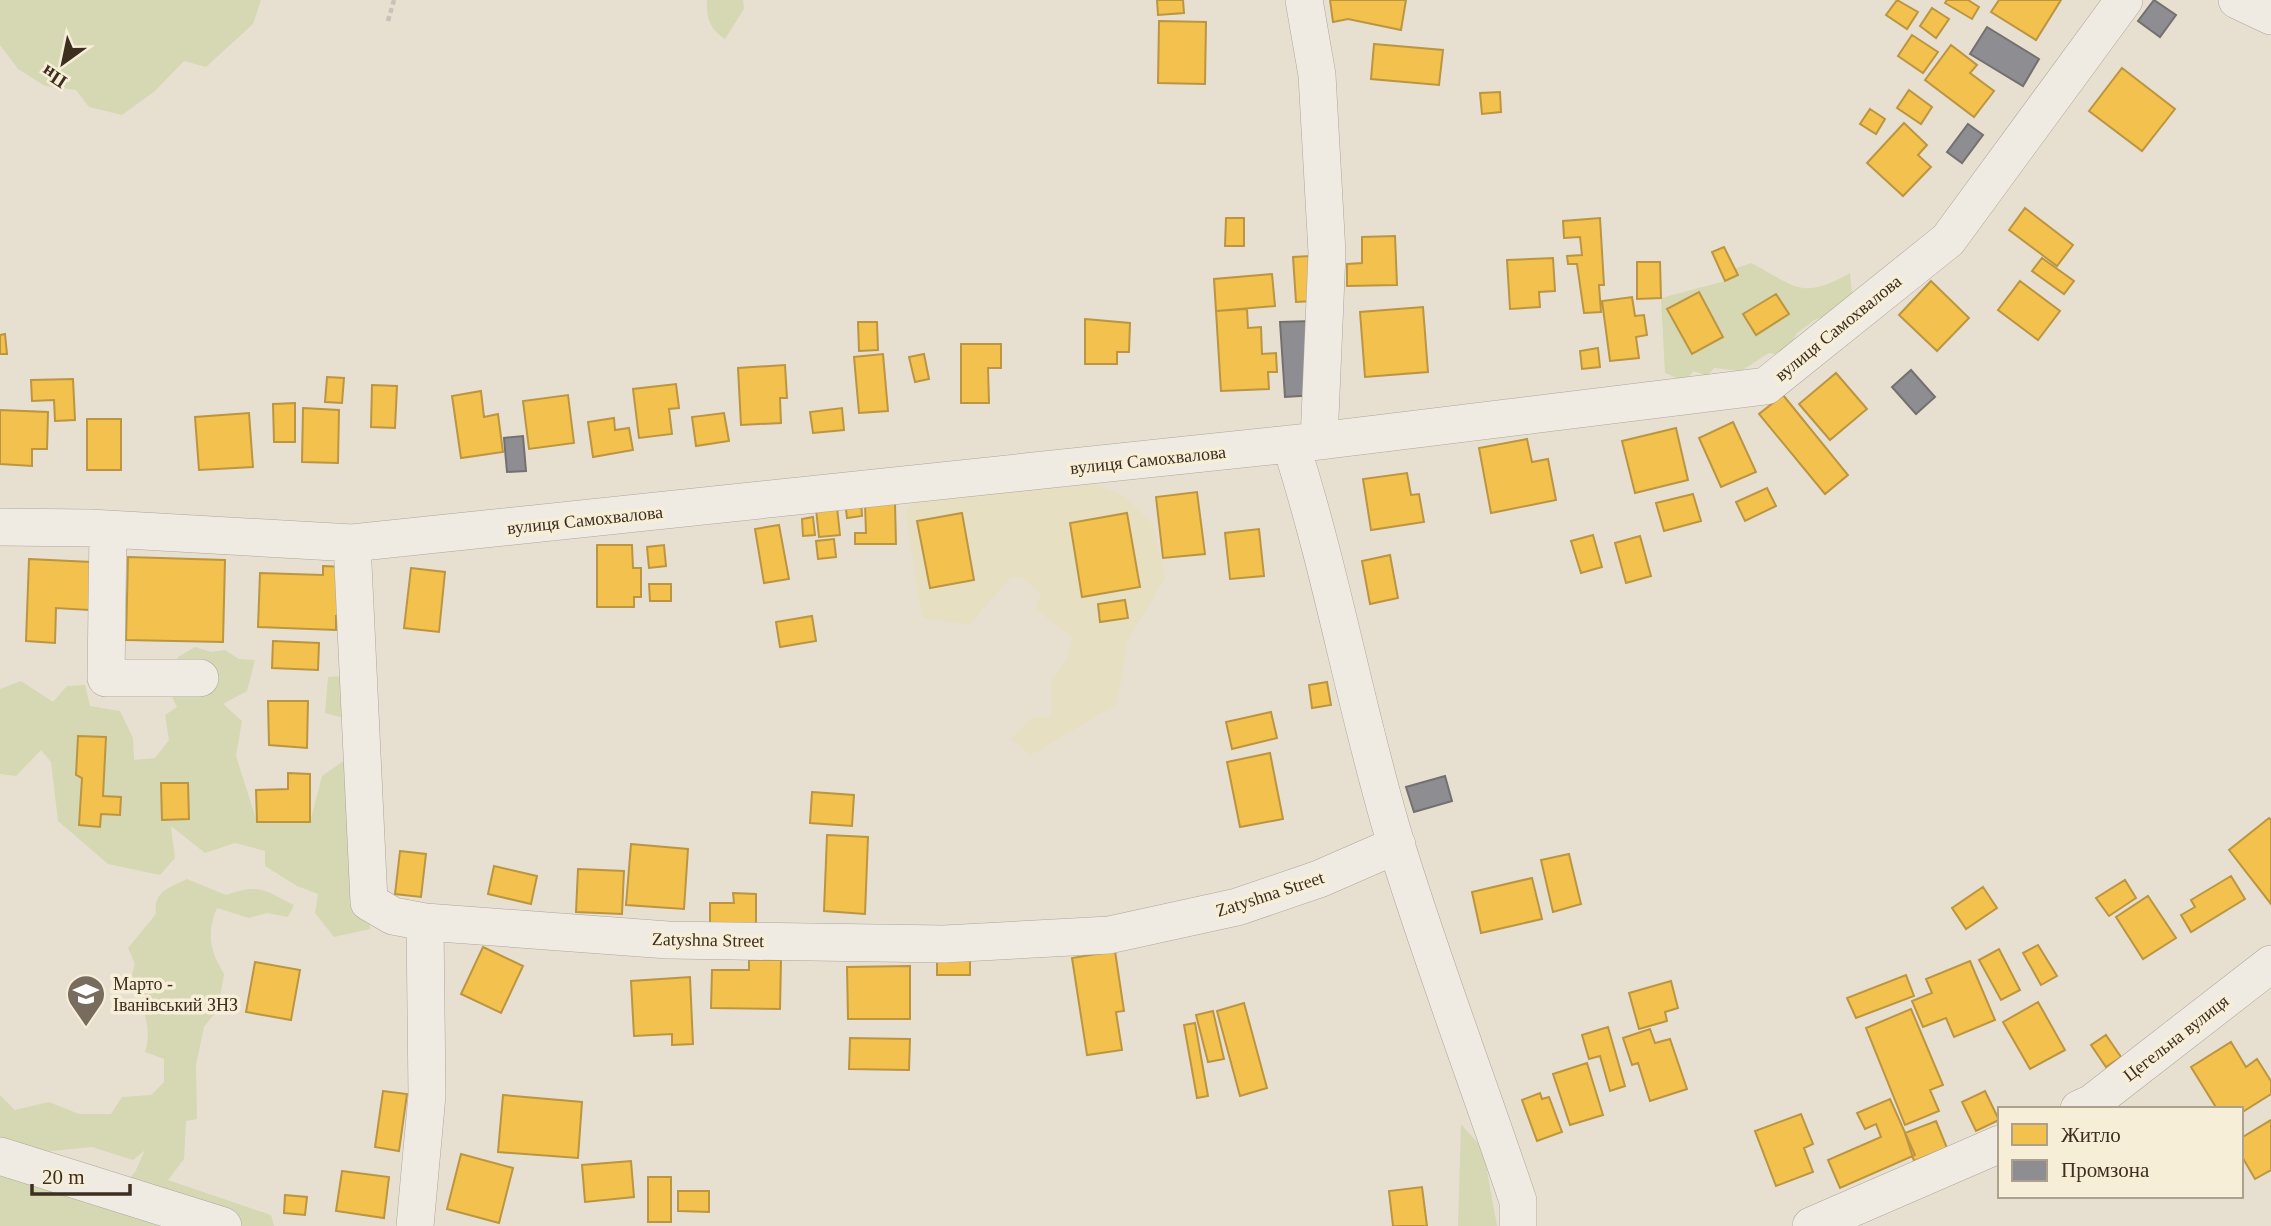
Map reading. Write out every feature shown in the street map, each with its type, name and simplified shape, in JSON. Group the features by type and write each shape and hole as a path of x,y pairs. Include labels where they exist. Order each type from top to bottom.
{"street":[{"path":"1304,0 1317,75 1327,253 1305,443 1311,506 1350,676 1397,845 1518,1201 1518,1226"},
{"name":"вулиця Самохвалова","path":"0,527 108,529 352,543 1305,443 1766,386 1948,240 2124,0"},
{"path":"2236,0 2271,16"},
{"path":"108,529 106,678 200,678"},
{"name":"Zatyshna Street","path":"352,543 369,902 393,916 425,922 668,940 944,944 1109,935 1237,907 1319,879 1397,845"},
{"path":"415,1226 427,1094 425,922"},
{"name":"Цегельна вулиця","path":"2084,1107 2271,964"},
{"path":"1811,1226 1998,1145"},
{"path":"0,1156 223,1226"}],"path":[{"path":"388,21 394,0"}],"shaded area":[{"path":"1055,469 1123,495 1153,524 1165,579 1128,640 1117,704 1031,755 1010,739 1033,717 1051,717 1051,680 1067,660 1072,637 1035,609 1041,594 1020,576 1011,578 969,625 922,618 905,510 916,499"}],"green space":[{"path":"0,0 261,0 253,24 206,67 184,61 155,91 122,115 89,107 76,90 45,86 18,69 0,45"},
{"path":"707,0 743,0 744,9 725,39 710,22"},
{"path":"1751,263 1799,287 1820,286 1850,273 1852,294 1835,314 1816,319 1797,333 1785,356 1769,353 1741,371 1714,368 1707,376 1694,371 1684,381 1665,373 1661,298 1725,281 1734,269"},
{"path":"195,647 211,652 225,650 239,659 255,660 247,691 223,704 242,721 236,756 257,822 310,822 322,776 358,751 355,721 325,713 328,677 358,675 370,929 334,937 315,913 318,894 297,886 265,866 265,851 235,843 205,853 171,826 175,858 160,875 108,864 58,821 51,762 41,750 16,776 0,774 0,689 21,681 53,702 67,686 85,685 90,706 120,711 133,738 134,760 155,758 169,740 165,715 177,707 171,695 178,657"},
{"path":"187,879 226,895 247,889 262,890 294,905 288,917 267,913 249,918 217,908 211,926 211,942 224,974 218,1009 204,1027 196,1065 197,1119 186,1121 184,1159 168,1180 271,1215 274,1226 238,1226 116,1194 135,1172 145,1150 133,1160 92,1147 42,1152 0,1145 0,1095 15,1110 49,1102 79,1114 111,1114 122,1097 151,1095 164,1082 164,1059 145,1052 147,1024 142,996 129,984 135,964 128,948 156,914 160,895"},
{"path":"1461,1124 1483,1149 1497,1226 1458,1226"},
{"path":"0,1159 210,1226 0,1226"}],"building: Житло":[{"path":"1157,0 1183,0 1184,13 1158,15"},
{"path":"1330,0 1406,0 1401,30 1348,19 1333,22"},
{"path":"1897,0 1918,12 1907,29 1886,15"},
{"path":"1947,0 1968,0 1979,7 1972,19 1945,3"},
{"path":"1999,0 2061,0 2036,40 1991,12"},
{"path":"1932,8 1949,19 1936,38 1920,26"},
{"path":"1159,21 1206,22 1205,84 1158,83"},
{"path":"1912,35 1938,52 1923,73 1898,56"},
{"path":"1374,44 1443,50 1439,85 1371,79"},
{"path":"1951,45 1977,65 1970,73 1994,91 1974,117 1925,80"},
{"path":"2122,68 2175,109 2142,151 2089,111"},
{"path":"1909,90 1932,107 1921,124 1897,108"},
{"path":"1500,92 1501,112 1482,114 1480,93"},
{"path":"1870,109 1885,119 1876,134 1860,124"},
{"path":"1904,123 1927,145 1918,155 1931,167 1903,196 1867,163"},
{"path":"2025,208 2073,245 2057,266 2009,230"},
{"path":"1226,218 1244,218 1244,246 1225,246"},
{"path":"1600,218 1604,285 1599,285 1601,312 1584,313 1577,264 1568,264 1567,256 1582,255 1580,237 1564,238 1563,221"},
{"path":"1395,236 1397,285 1347,286 1347,264 1362,263 1362,237"},
{"path":"1724,247 1738,275 1725,281 1712,252"},
{"path":"1310,256 1313,301 1296,302 1293,257"},
{"path":"1553,258 1555,291 1539,292 1540,307 1510,309 1507,260"},
{"path":"2042,258 2074,281 2064,294 2032,271"},
{"path":"1637,262 1660,262 1661,298 1637,299"},
{"path":"1272,274 1275,306 1216,311 1214,279"},
{"path":"1931,281 1969,318 1937,351 1899,315"},
{"path":"2020,281 2060,311 2038,340 1998,310"},
{"path":"1699,292 1723,337 1692,354 1667,309"},
{"path":"1776,294 1789,314 1756,335 1743,314"},
{"path":"1632,297 1635,316 1644,315 1647,335 1636,337 1639,358 1610,361 1602,301"},
{"path":"1423,307 1428,372 1365,377 1360,312"},
{"path":"1247,309 1248,328 1261,327 1262,354 1276,353 1277,372 1268,372 1269,389 1221,391 1216,311"},
{"path":"1085,319 1130,323 1129,352 1117,352 1117,364 1085,364"},
{"path":"858,322 877,322 878,350 859,351"},
{"path":"5,334 7,354 0,354 0,335"},
{"path":"961,344 1001,344 1001,368 988,368 989,403 961,403"},
{"path":"1598,348 1600,367 1582,369 1580,351"},
{"path":"883,354 888,411 859,413 854,357"},
{"path":"924,354 929,379 915,382 909,357"},
{"path":"785,365 787,398 780,398 781,423 741,425 738,368"},
{"path":"1836,373 1867,409 1830,440 1799,404"},
{"path":"327,377 344,378 342,403 325,402"},
{"path":"73,379 75,420 55,421 54,400 32,401 31,380"},
{"path":"676,384 679,408 669,409 672,434 639,438 633,389"},
{"path":"372,385 397,386 395,428 371,427"},
{"path":"481,391 484,417 498,414 503,452 461,458 452,396"},
{"path":"568,395 574,443 529,449 523,401"},
{"path":"1783,395 1848,475 1825,494 1759,414"},
{"path":"295,403 295,442 274,442 273,404"},
{"path":"303,408 339,410 338,463 302,462"},
{"path":"842,408 844,430 813,433 810,412"},
{"path":"0,410 48,412 47,449 32,449 32,466 0,464"},
{"path":"249,413 253,467 199,470 195,417"},
{"path":"724,413 729,441 696,446 692,417"},
{"path":"614,418 615,430 629,428 633,450 593,457 588,422"},
{"path":"87,419 121,419 121,470 87,470"},
{"path":"1733,422 1756,472 1721,487 1699,438"},
{"path":"1676,428 1688,480 1635,493 1622,441"},
{"path":"1527,439 1532,462 1548,459 1556,500 1491,513 1479,448"},
{"path":"1407,473 1411,495 1419,494 1424,522 1371,530 1363,479"},
{"path":"1767,488 1776,506 1745,521 1736,502"},
{"path":"1197,492 1205,554 1163,558 1156,497"},
{"path":"1693,494 1701,521 1664,531 1656,503"},
{"path":"861,500 862,516 847,518 845,501"},
{"path":"895,503 896,544 855,544 855,533 866,533 865,504"},
{"path":"837,507 840,535 819,537 816,509"},
{"path":"962,513 974,580 930,588 917,521"},
{"path":"1127,513 1140,587 1082,597 1070,523"},
{"path":"813,517 815,535 803,536 802,519"},
{"path":"779,525 789,579 764,583 755,529"},
{"path":"1259,529 1264,576 1230,579 1225,533"},
{"path":"1593,535 1602,567 1581,573 1571,541"},
{"path":"1640,536 1651,576 1626,583 1615,543"},
{"path":"834,539 836,557 818,559 816,541"},
{"path":"597,545 632,545 633,568 641,568 641,597 634,597 634,607 597,607"},
{"path":"664,545 666,566 649,568 647,547"},
{"path":"1390,555 1398,598 1370,604 1362,561"},
{"path":"128,557 225,560 223,642 126,640"},
{"path":"29,559 91,562 89,610 56,608 55,643 26,641"},
{"path":"323,566 344,567 342,616 336,616 336,630 258,627 260,573 323,575"},
{"path":"411,568 445,572 439,632 404,628"},
{"path":"649,584 671,584 671,601 650,601"},
{"path":"1125,600 1128,618 1100,622 1098,604"},
{"path":"812,616 816,641 780,647 776,622"},
{"path":"273,641 319,643 318,670 272,668"},
{"path":"1327,682 1331,705 1312,708 1309,685"},
{"path":"268,701 308,701 307,748 269,745"},
{"path":"1271,712 1277,738 1232,749 1226,722"},
{"path":"78,736 106,737 103,796 121,797 120,815 101,814 100,827 79,825 82,778 76,775"},
{"path":"1270,753 1283,819 1240,827 1227,762"},
{"path":"288,773 310,774 310,822 257,822 256,790 288,789"},
{"path":"161,783 188,783 189,819 162,820"},
{"path":"812,792 854,795 852,826 810,823"},
{"path":"2269,818 2271,820 2271,904 2229,850"},
{"path":"827,835 868,837 865,914 824,911"},
{"path":"631,844 688,849 684,909 626,905"},
{"path":"400,851 426,854 421,897 395,894"},
{"path":"1569,854 1581,904 1553,912 1541,860"},
{"path":"494,866 537,876 531,904 488,894"},
{"path":"578,869 624,871 622,914 576,912"},
{"path":"2231,876 2245,899 2191,932 2181,915 2195,907 2191,900"},
{"path":"1532,878 1542,919 1481,933 1472,892"},
{"path":"2125,880 2136,898 2109,916 2096,898"},
{"path":"1983,887 1997,908 1966,929 1952,908"},
{"path":"733,893 756,894 756,925 710,924 710,903 734,903"},
{"path":"2148,896 2176,938 2143,959 2116,917"},
{"path":"2038,945 2057,976 2041,985 2023,953"},
{"path":"483,947 523,966 501,1013 461,994"},
{"path":"1999,949 2020,990 2001,1000 1979,960"},
{"path":"1115,951 1124,1011 1116,1012 1122,1050 1087,1055 1072,958"},
{"path":"749,960 781,960 780,1009 711,1008 712,970 749,970"},
{"path":"937,960 970,960 970,975 937,975"},
{"path":"1970,961 1995,1020 1954,1037 1946,1018 1923,1027 1912,1001 1932,993 1926,979"},
{"path":"255,962 300,970 291,1020 246,1012"},
{"path":"910,966 910,1019 848,1019 847,967"},
{"path":"1906,975 1914,996 1856,1018 1847,998"},
{"path":"690,977 693,1044 672,1045 672,1034 634,1036 631,981"},
{"path":"1671,981 1678,1008 1665,1012 1667,1021 1639,1029 1629,993"},
{"path":"2038,1002 2065,1050 2030,1069 2003,1022"},
{"path":"1244,1003 1267,1088 1240,1096 1217,1011"},
{"path":"1911,1009 1943,1085 1930,1090 1939,1111 1905,1125 1866,1028"},
{"path":"1213,1011 1224,1059 1208,1062 1196,1015"},
{"path":"1195,1023 1208,1096 1197,1098 1184,1025"},
{"path":"1608,1027 1625,1086 1610,1091 1600,1056 1589,1059 1582,1035"},
{"path":"1650,1029 1655,1043 1670,1039 1687,1089 1650,1101 1638,1063 1632,1065 1623,1038"},
{"path":"2106,1035 2121,1057 2106,1067 2091,1045"},
{"path":"850,1038 910,1039 909,1070 849,1069"},
{"path":"2231,1042 2246,1067 2257,1059 2271,1081 2271,1094 2243,1112 2243,1107 2216,1107 2191,1067"},
{"path":"1587,1063 1603,1115 1570,1125 1553,1074"},
{"path":"383,1091 407,1094 399,1151 375,1147"},
{"path":"1985,1091 1998,1120 1976,1131 1962,1102"},
{"path":"1540,1093 1542,1099 1549,1097 1562,1132 1537,1141 1522,1100"},
{"path":"503,1095 582,1102 578,1158 498,1152"},
{"path":"1890,1099 1915,1155 1840,1188 1828,1160 1881,1137 1876,1124 1865,1129 1857,1113"},
{"path":"1801,1114 1813,1144 1804,1148 1813,1172 1776,1186 1755,1131"},
{"path":"2271,1120 2271,1170 2255,1179 2243,1158 2243,1137"},
{"path":"1936,1121 1947,1148 1914,1161 1905,1133"},
{"path":"461,1154 513,1168 499,1223 447,1209"},
{"path":"631,1161 634,1197 585,1202 582,1165"},
{"path":"342,1171 389,1177 384,1218 336,1211"},
{"path":"648,1177 671,1177 671,1222 648,1222"},
{"path":"1422,1187 1427,1226 1393,1226 1389,1191"},
{"path":"678,1191 709,1191 709,1212 678,1211"},
{"path":"285,1195 307,1197 305,1215 284,1213"}],"building: Промзона":[{"path":"2154,0 2176,15 2160,37 2138,21"},
{"path":"1987,27 2039,59 2023,86 1970,54"},
{"path":"1968,124 1983,135 1962,163 1947,152"},
{"path":"1312,321 1316,395 1285,397 1280,322"},
{"path":"1911,370 1935,397 1916,414 1892,387"},
{"path":"523,436 526,471 507,472 504,438"},
{"path":"1445,776 1452,801 1414,812 1406,787"}],"place":[{"name":"Марто - Іванівський ЗНЗ","path":"86,1028"}]}
